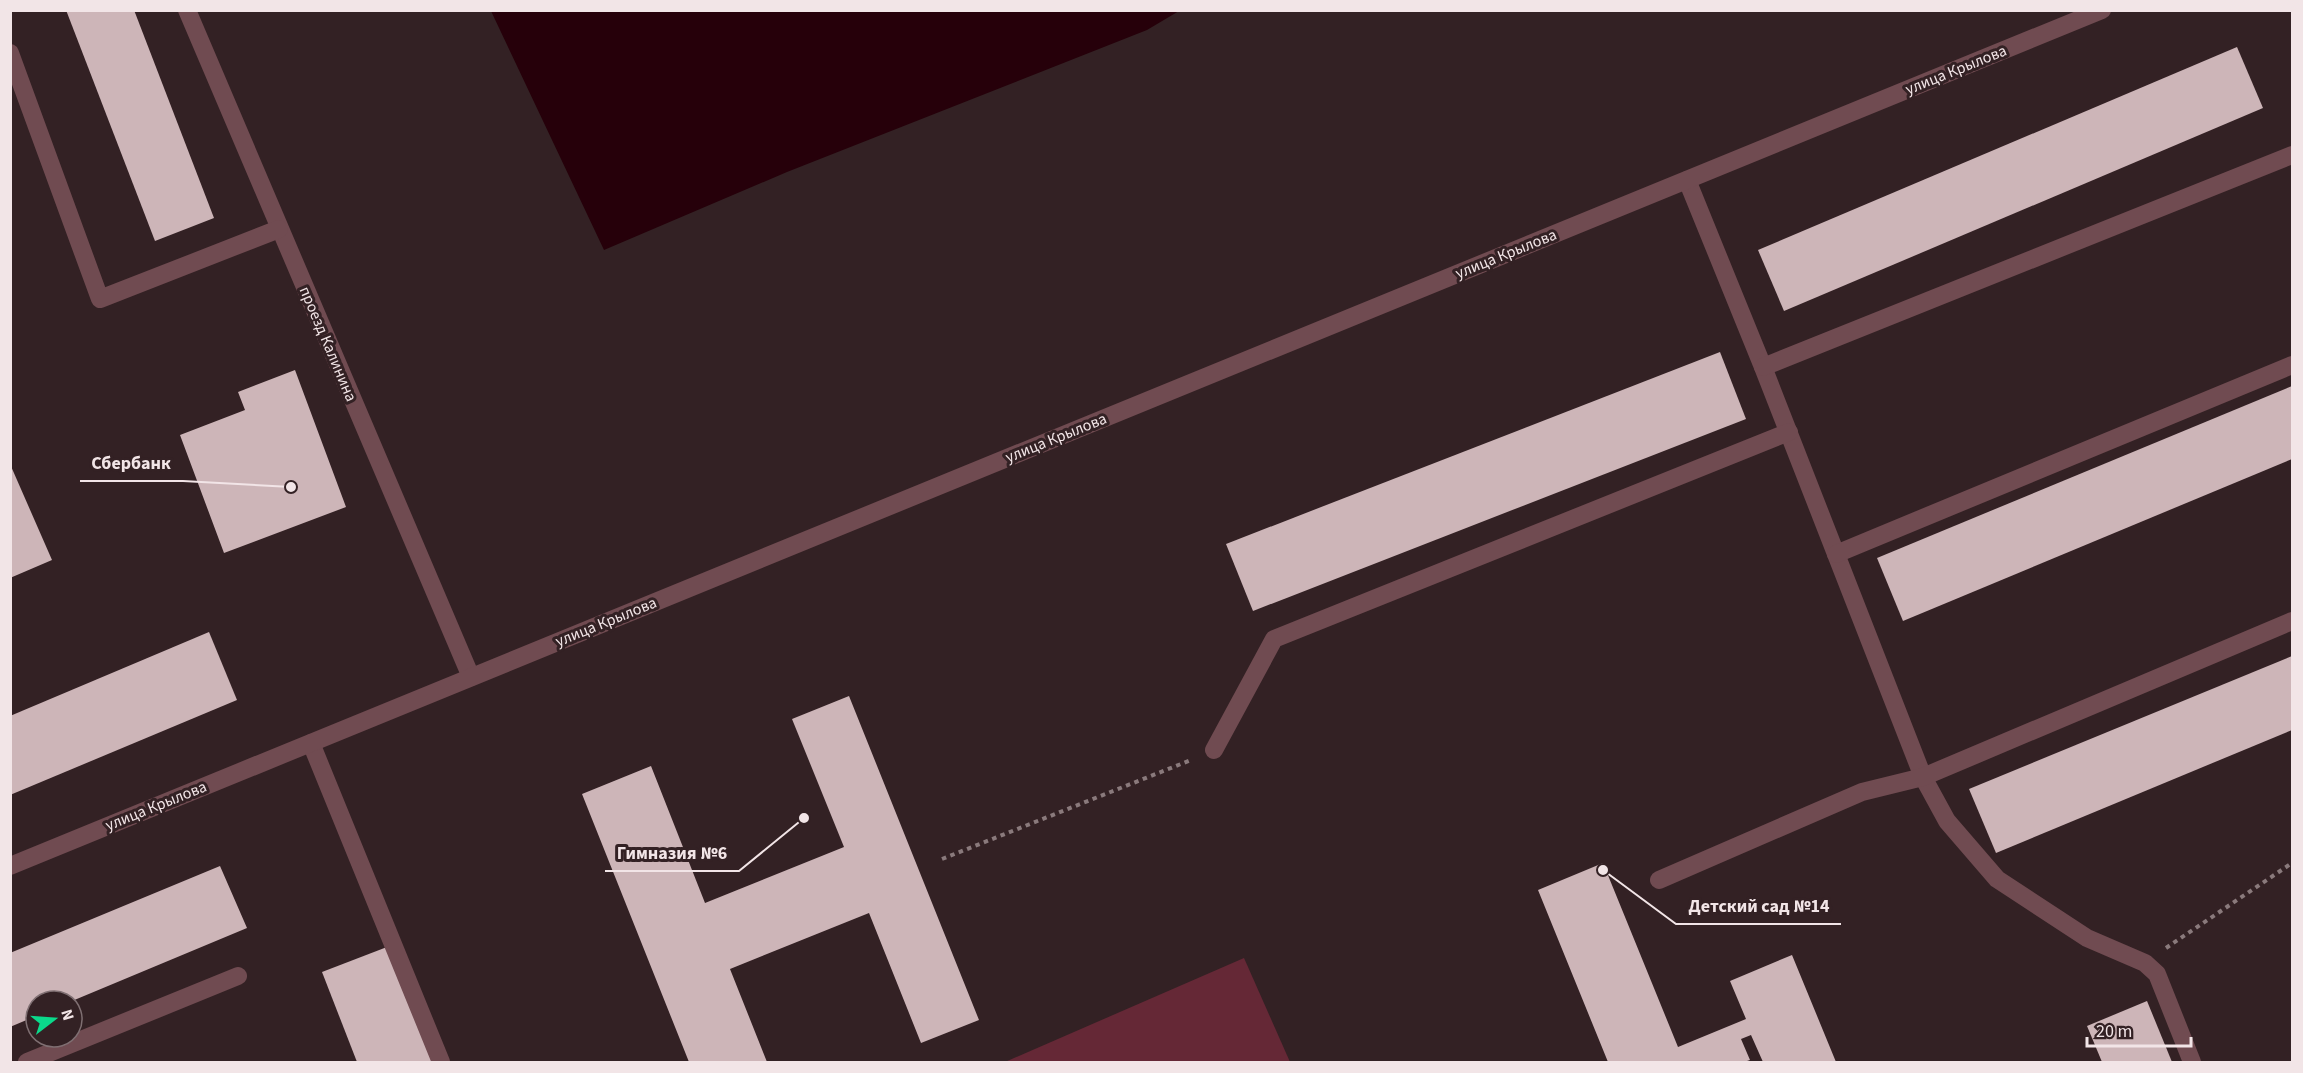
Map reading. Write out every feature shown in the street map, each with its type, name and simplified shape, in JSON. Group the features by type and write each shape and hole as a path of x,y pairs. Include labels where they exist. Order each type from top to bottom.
{"street":[{"name":"проезд Калинина","path":"187,10 471,677"},
{"name":"улица Крылова","path":"10,866 2102,10"},
{"path":"10,53 100,299 279,230"},
{"path":"1763,367 2292,154"},
{"path":"1687,180 1763,367 1923,777 1947,821 1997,879 2087,938 2145,963 2157,974 2192,1062"},
{"path":"1836,554 2292,365"},
{"path":"1214,750 1274,639 1788,432"},
{"path":"1659,880 1862,792 1923,777 2292,621"},
{"path":"311,743 441,1062"},
{"path":"27,1062 238,976"}],"path":[{"path":"942,859 1214,750"},
{"path":"2145,963 2292,863"}],"shaded area":[{"path":"491,11 1179,11 1147,30 787,172 604,250"},
{"path":"1244,958 1290,1062 1005,1062"}],"building":[{"path":"66,10 134,10 214,218 155,241"},
{"path":"2237,47 2263,108 1784,311 1758,250"},
{"path":"1720,352 1746,419 1253,611 1226,544"},
{"path":"295,370 346,507 224,553 180,435 245,410 238,392"},
{"path":"2292,386 2292,459 1903,621 1877,558"},
{"path":"10,464 52,560 10,578"},
{"path":"209,632 237,700 10,795 10,716"},
{"path":"2292,656 2292,730 1996,853 1969,789"},
{"path":"849,696 979,1020 921,1043 869,913 730,969 767,1062 689,1062 582,794 651,766 705,903 844,847 792,719"},
{"path":"1603,863 1678,1047 1746,1019 1730,981 1792,955 1836,1062 1763,1062 1751,1035 1741,1039 1750,1060 1744,1062 1608,1062 1538,890"},
{"path":"220,866 247,928 84,996 84,989 24,989 24,1021 10,1027 10,953"},
{"path":"387,947 432,1062 357,1062 322,972"},
{"path":"2147,1001 2172,1062 2102,1062 2087,1026"}],"place":[{"name":"Сбербанк","path":"291,487"},
{"name":"Гимназия №6","path":"804,818"},
{"name":"Детский сад №14","path":"1603,870"}]}
